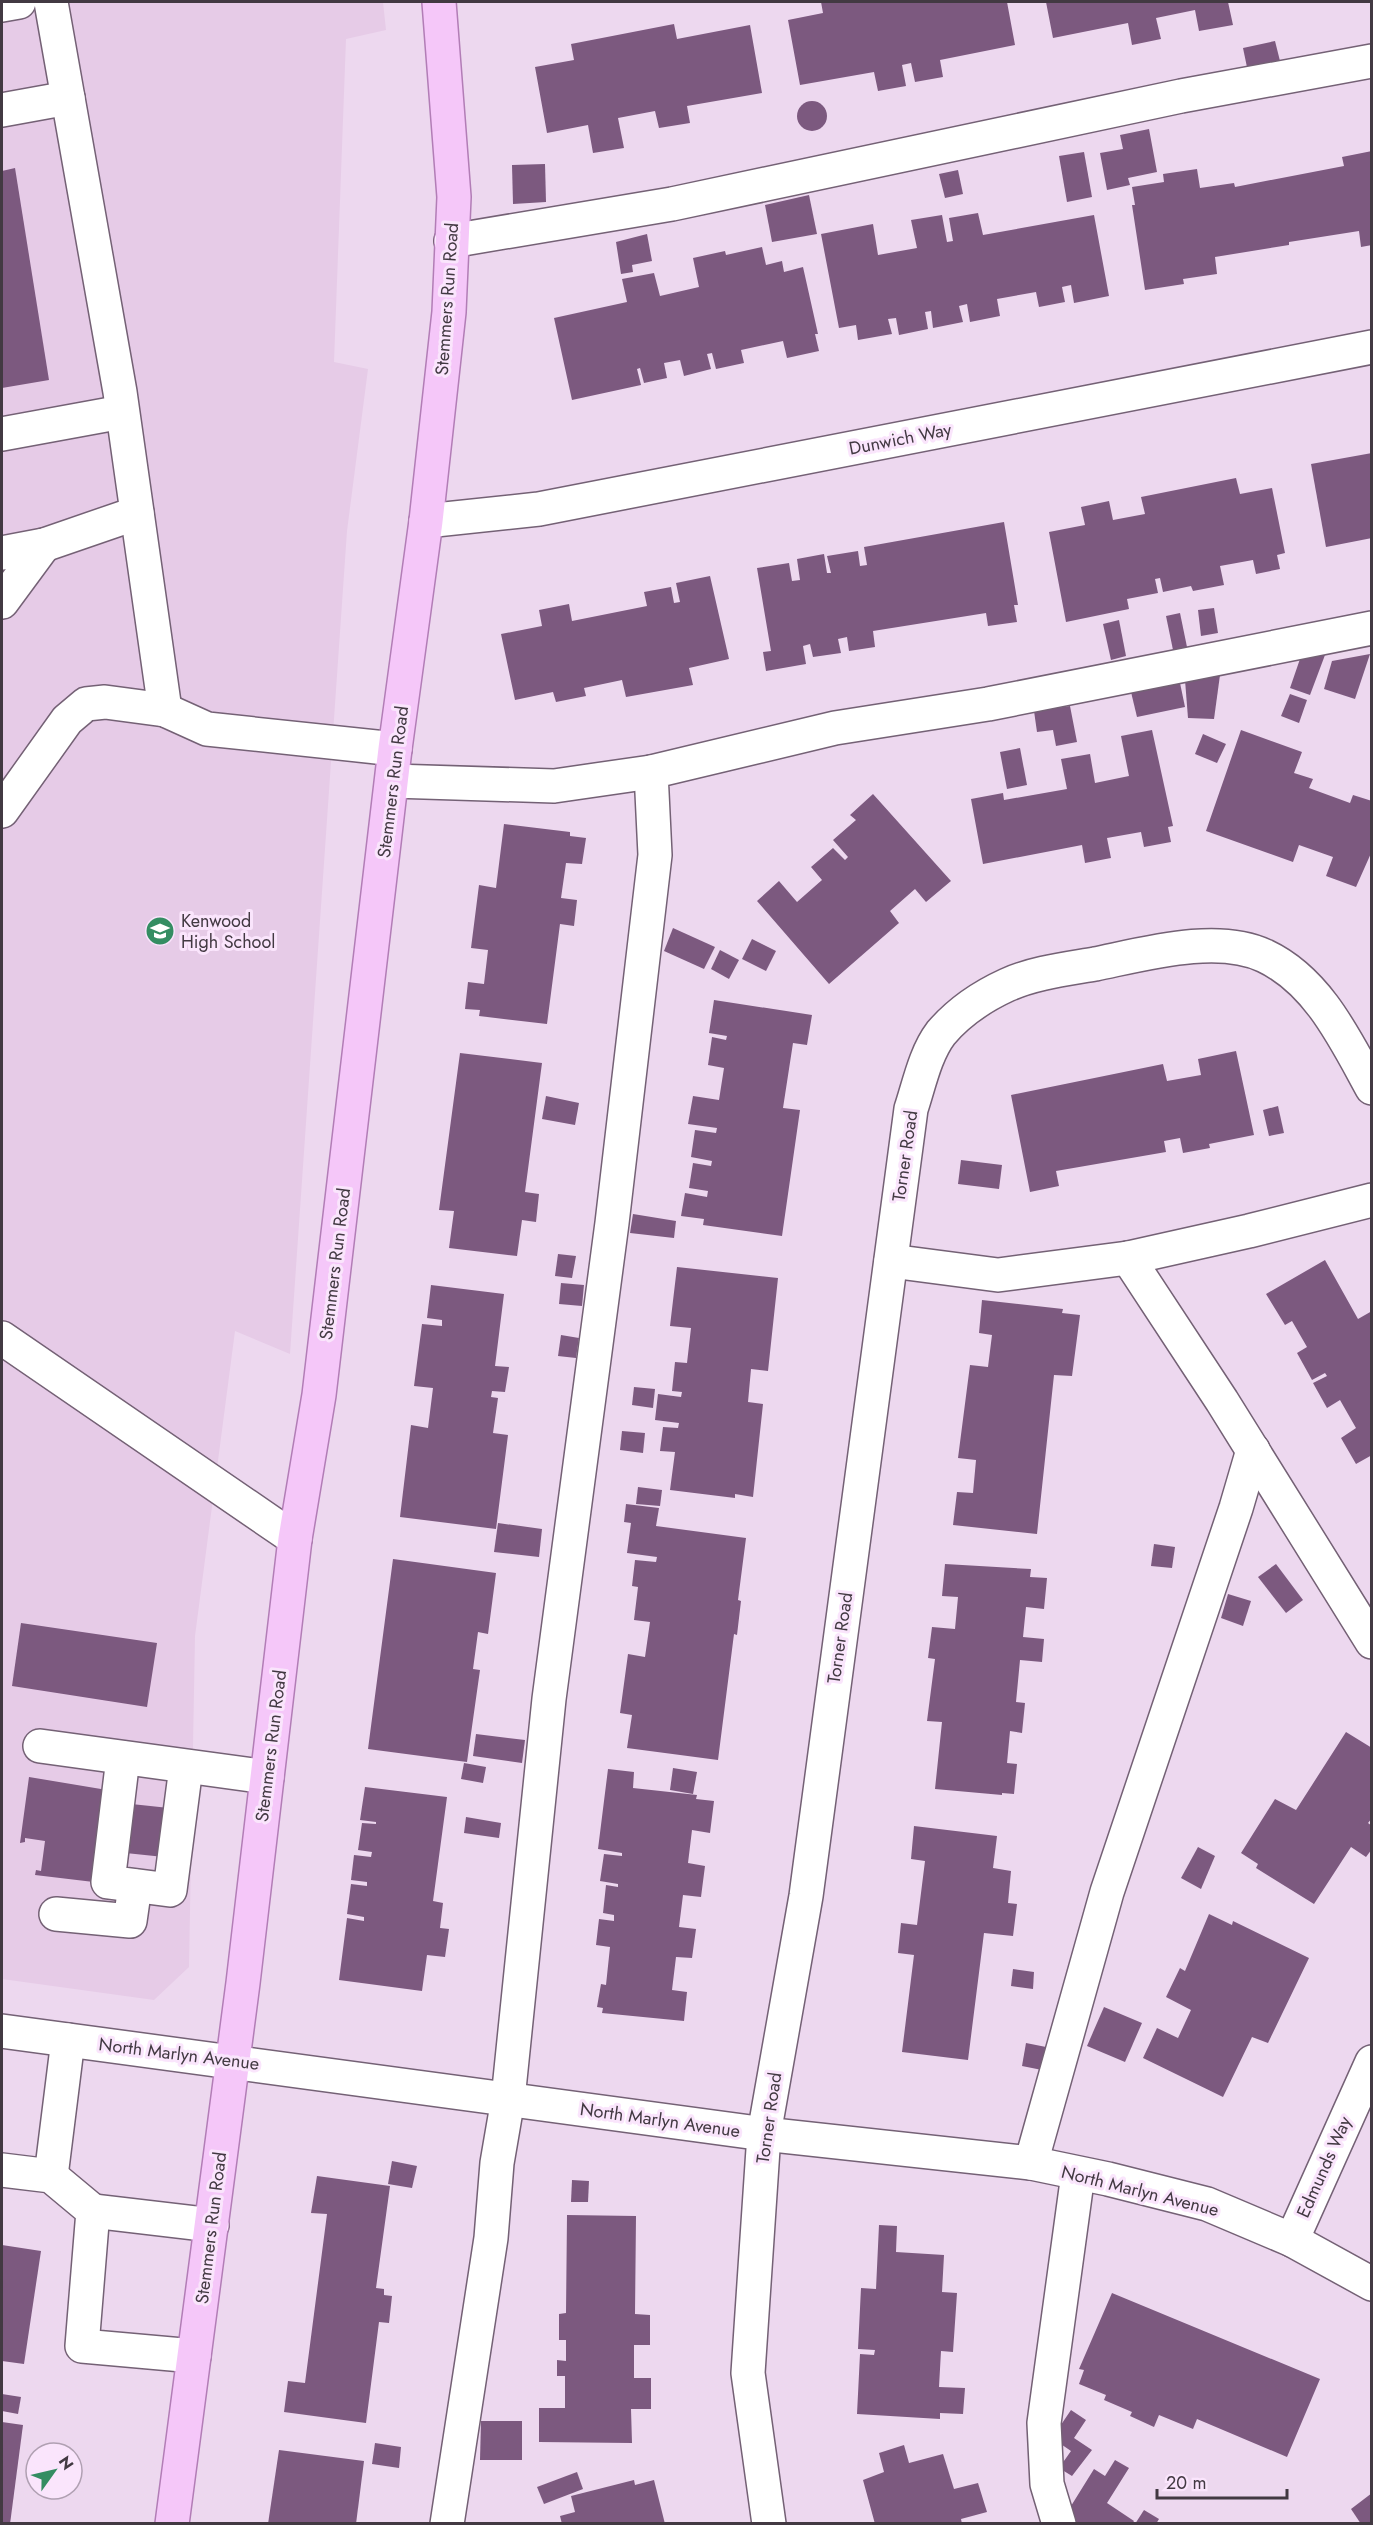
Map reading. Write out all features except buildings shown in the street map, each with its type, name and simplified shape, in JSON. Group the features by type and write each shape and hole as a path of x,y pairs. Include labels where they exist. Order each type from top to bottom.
{"main road":[{"name":"Stemmers Run Road","path":"172,2523 233,2061 295,1539 319,1395 394,765 426,521 449,312 453,197 439,2"}],"street":[{"path":"2,5 19,2"},
{"path":"51,2 122,412 165,710"},
{"path":"451,241 672,204 1181,96 1371,61"},
{"path":"2,110 68,98"},
{"name":"Dunwich Way","path":"426,521 539,510 1371,347"},
{"path":"2,434 122,412"},
{"path":"2,553 44,545 137,513"},
{"path":"2,602 44,545"},
{"path":"2,811 67,720 86,704 105,702 165,710 207,729 394,765 554,786 651,772 835,728 988,704 1371,628"},
{"path":"447,2523 490,2238 497,2163 508,2099 549,1699 612,1223 655,855 651,772"},
{"name":"Torner Road","path":"770,2523 748,2373 764,2134 806,1896 911,1109 926,1062 940,1034 968,1009 1008,984 1056,971 1168,950 1199,947 1244,948 1265,956 1304,984 1341,1031 1371,1088"},
{"path":"891,1261 998,1275 1128,1258 1249,1231 1371,1200"},
{"path":"1128,1258 1253,1450 1371,1642"},
{"path":"2,1338 295,1539"},
{"path":"1031,2163 1107,1892 1236,1508 1253,1450"},
{"path":"40,1746 267,1777"},
{"path":"123,1758 108,1882 135,1886 170,1890 186,1767"},
{"path":"56,1914 130,1921 135,1886"},
{"name":"North Marlyn Avenue","path":"2,2031 764,2134 1031,2163 1206,2204 1292,2240 1371,2284"},
{"path":"51,2176 68,2040"},
{"name":"Edmunds Way","path":"1292,2240 1371,2062"},
{"path":"2,2170 51,2176 93,2211 212,2225"},
{"path":"1059,2523 1047,2484 1044,2423 1078,2174"},
{"path":"93,2211 82,2346 194,2356"}],"shaded area":[{"name":"Kenwood High School","path":"2,2 383,2 386,30 346,39 334,362 368,369 347,531 290,1354 235,1331 195,1636 189,1967 154,2000 2,1979"}],"place":[{"name":"Kenwood High School","path":"160,931"}]}
